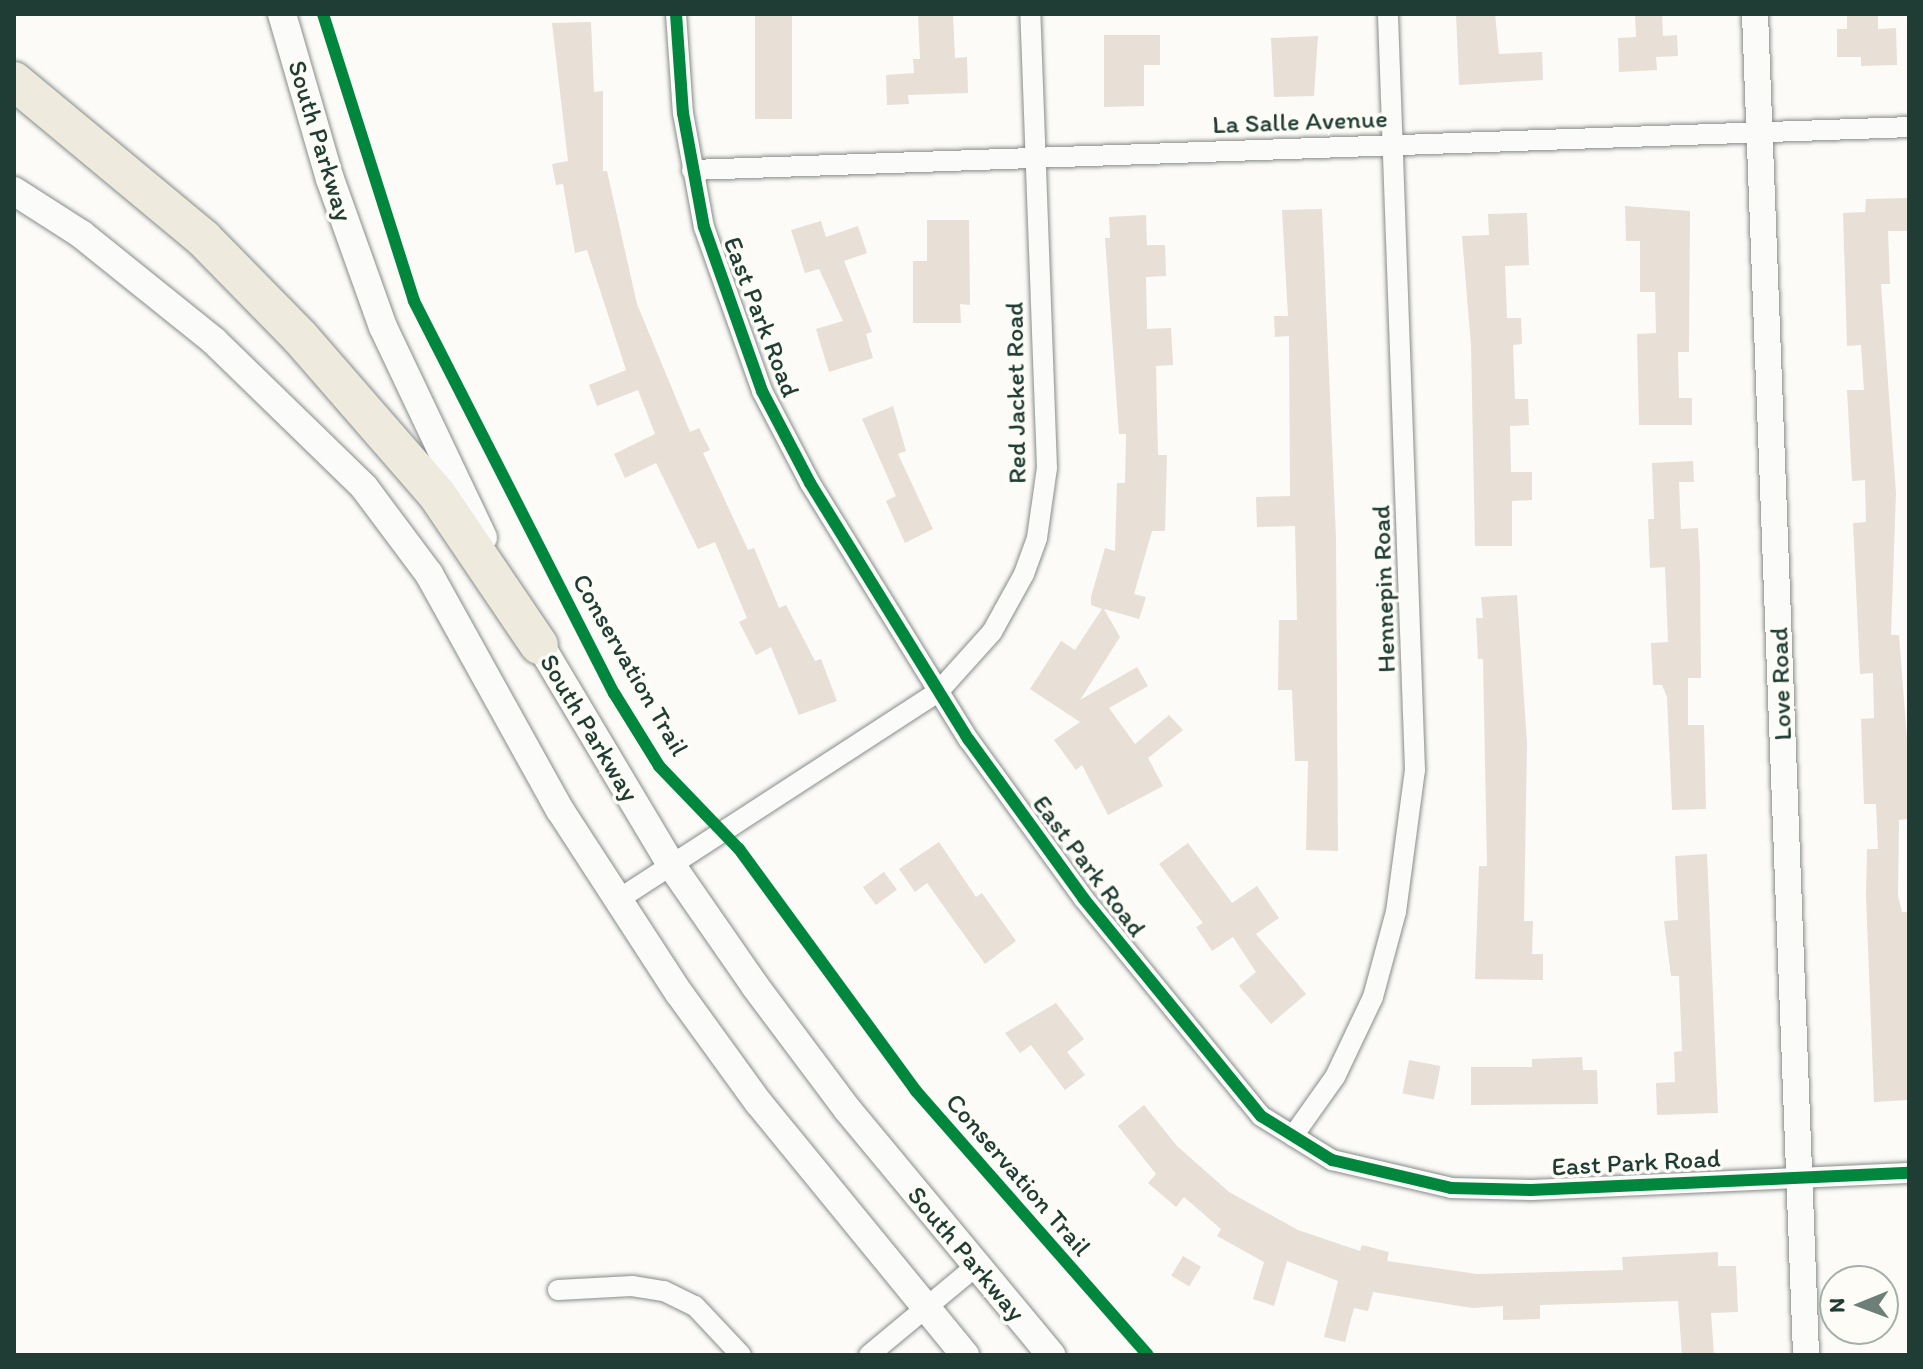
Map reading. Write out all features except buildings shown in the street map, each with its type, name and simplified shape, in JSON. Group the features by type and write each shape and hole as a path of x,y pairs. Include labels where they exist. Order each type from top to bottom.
{"highway":[{"path":"14,81 204,239 300,337 438,496 539,645"}],"main road":[{"name":"South Parkway","path":"282,14 330,179 383,327 539,645 672,866 838,1097 975,1267 1051,1355"},
{"path":"14,191 81,234 190,321 309,428 364,487 429,574 503,712 616,901 758,1102 965,1355"}],"street":[{"name":"East Park Road","path":"676,14 692,170 730,311 762,391 810,483 938,692 1084,899 1198,1045 1261,1116 1332,1160 1451,1188 1531,1190 1909,1173"},
{"name":"Red Jacket Road","path":"616,901 938,692 992,632 1037,538 1047,468 1030,14"},
{"name":"Hennepin Road","path":"1293,1136 1335,1077 1373,997 1408,838 1415,770 1388,14"},
{"name":"Love Road","path":"1755,14 1806,1355"},
{"name":"La Salle Avenue","path":"692,170 1909,127"},
{"path":"869,1355 923,1306 975,1267"},
{"path":"558,1290 632,1286 664,1291 695,1306 741,1355"}],"cycle path":[{"name":"Conservation Trail","path":"323,14 414,301 614,693 659,766 739,849 916,1091 1148,1355"},
{"path":"676,14 683,113 704,227 762,391 810,483 969,740 1084,899 1261,1116 1332,1160 1451,1188 1531,1190 1909,1173"}]}
